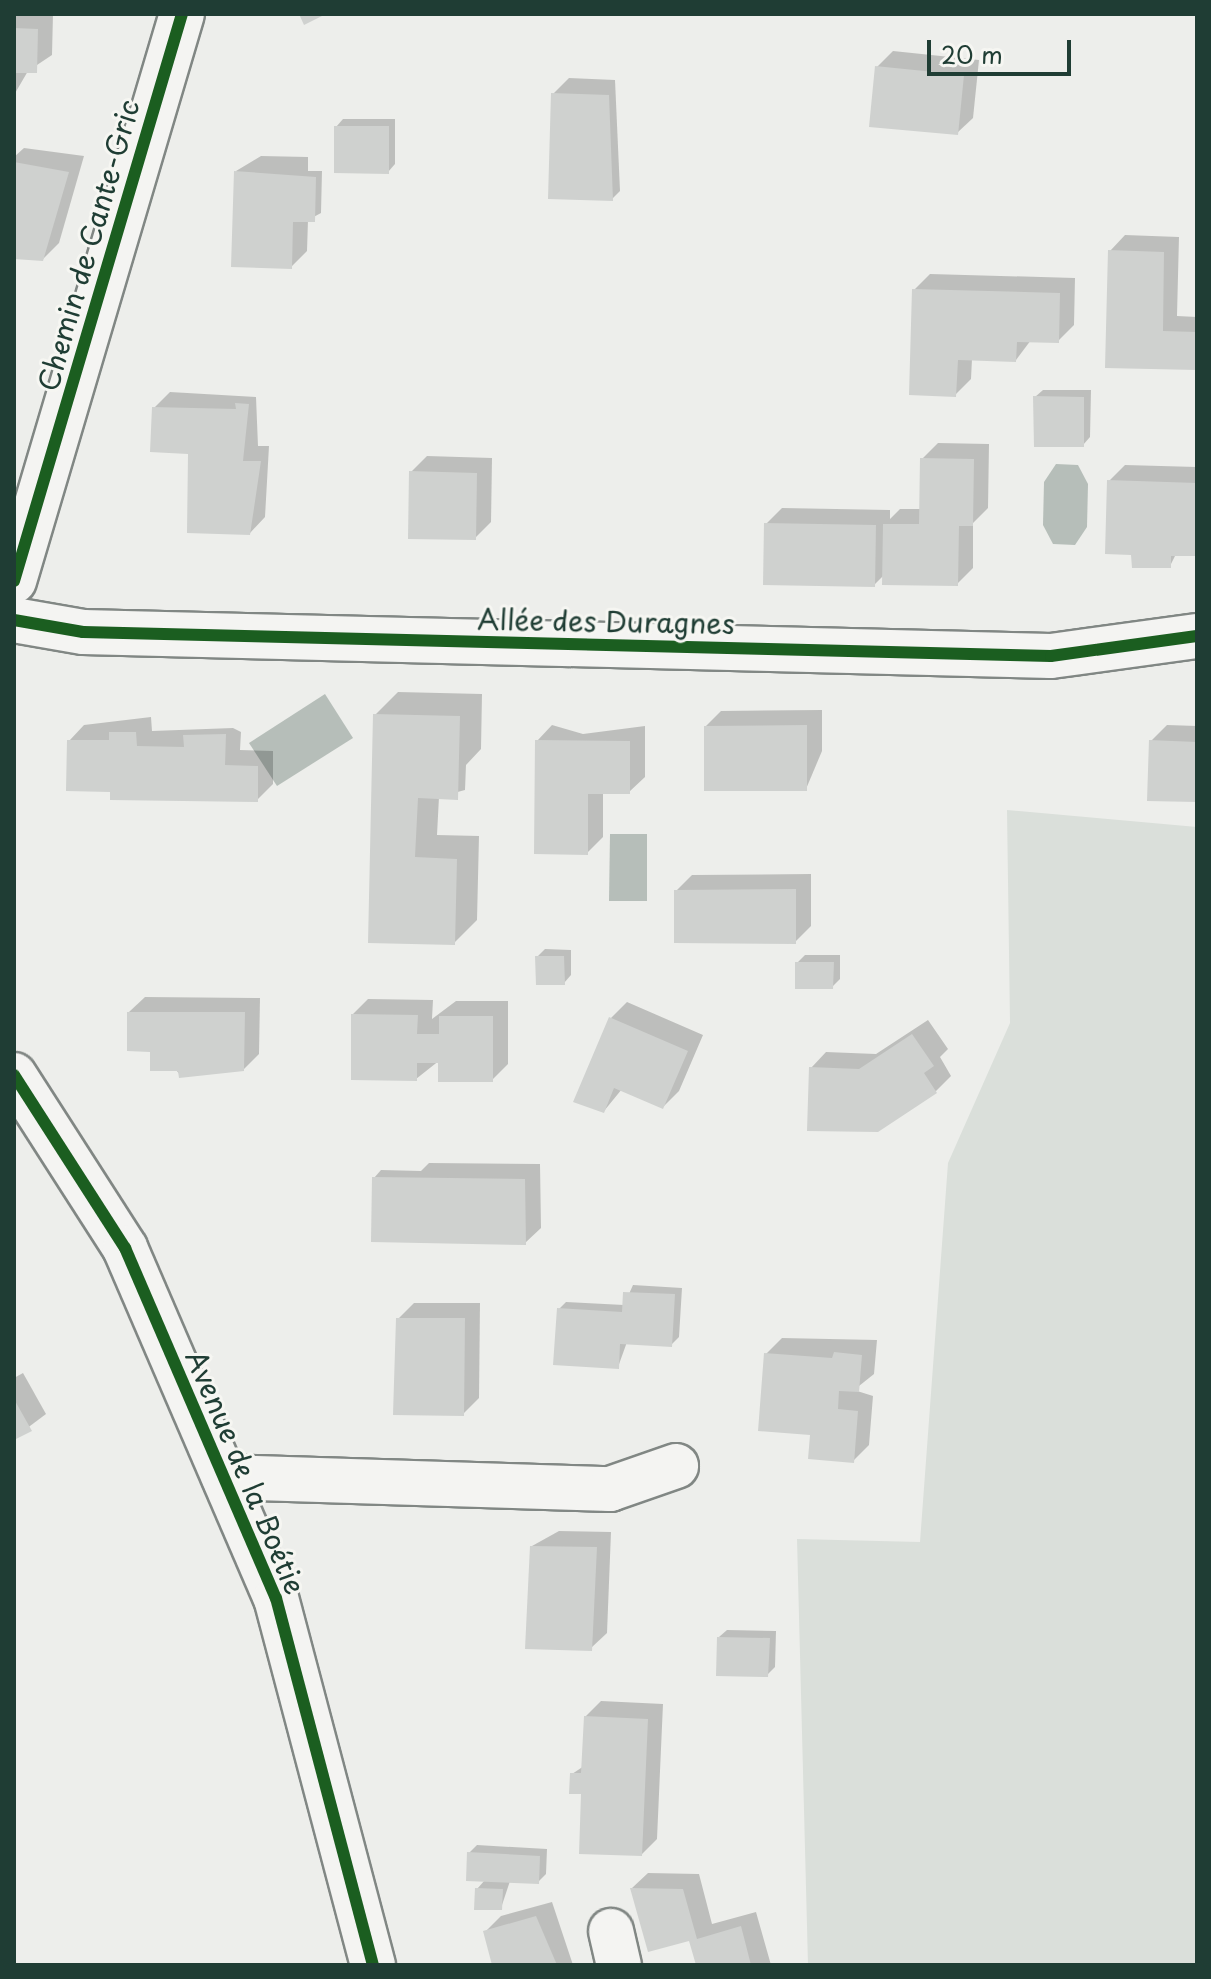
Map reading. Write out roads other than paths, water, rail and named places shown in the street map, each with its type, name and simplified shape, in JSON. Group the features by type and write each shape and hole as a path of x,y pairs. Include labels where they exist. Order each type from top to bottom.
{"street":[{"name":"Chemin de Cante-Gric","path":"14,581 182,14"},
{"name":"Allée des Duragnes","path":"14,620 83,632 1051,656 1197,636"},
{"name":"Avenue de la Boétie","path":"14,1075 125,1248 276,1598 373,1965"},
{"path":"224,1477 610,1489 676,1466"}]}
